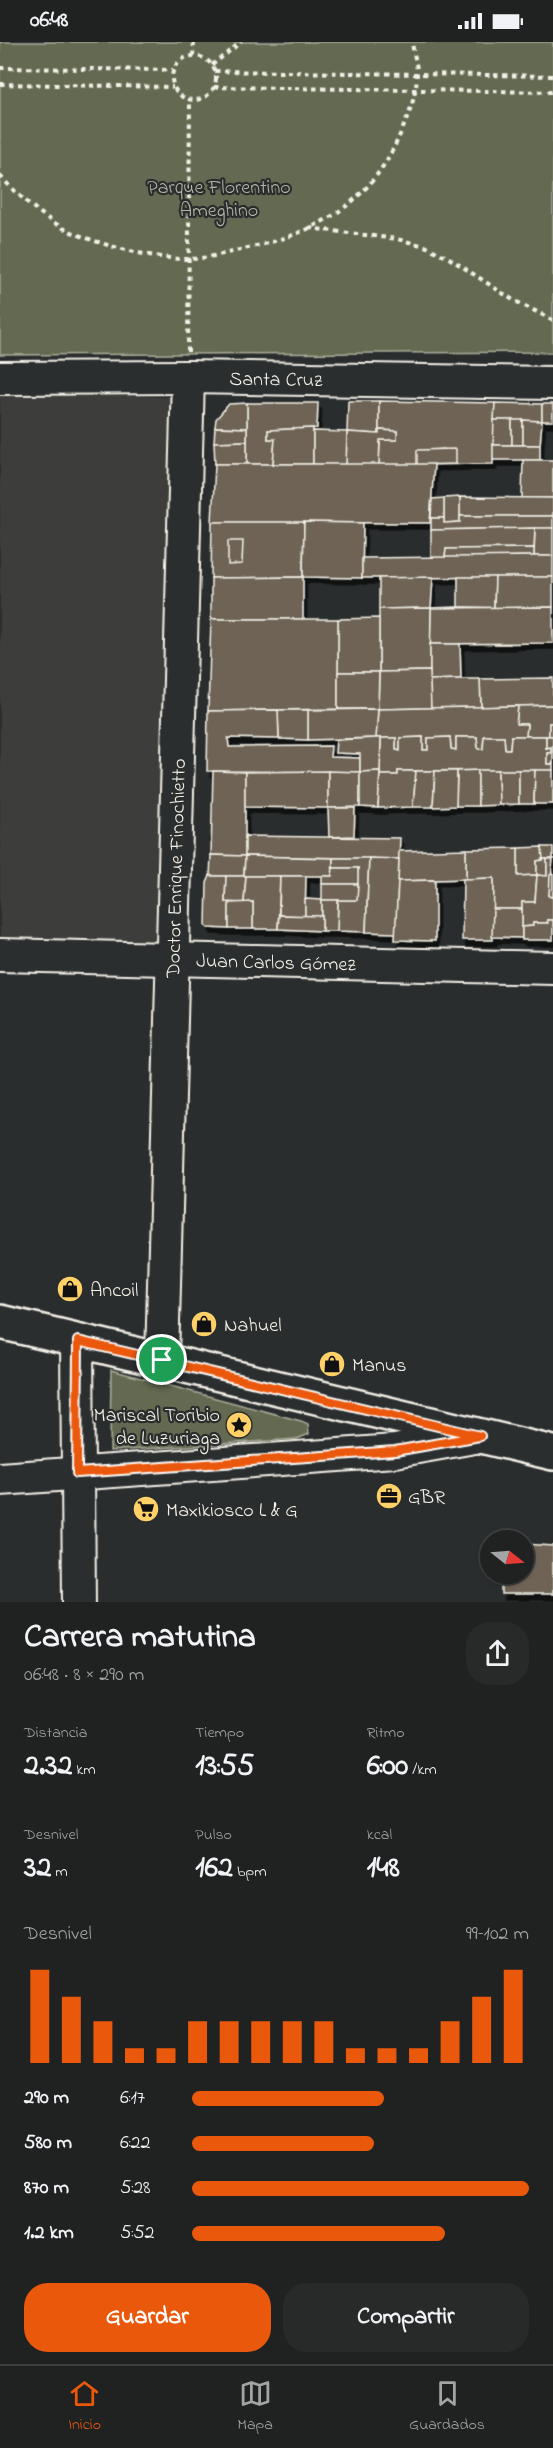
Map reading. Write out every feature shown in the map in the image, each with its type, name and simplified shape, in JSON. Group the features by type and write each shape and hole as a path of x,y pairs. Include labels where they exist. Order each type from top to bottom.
{"main road":[{"path":"0,1322 553,1453"}],"street":[{"name":"Santa Cruz","path":"0,378 188,376 553,382"},
{"name":"Doctor Enrique Finochietto","path":"162,1360 188,376"},
{"name":"Juan Carlos Gómez","path":"0,955 553,968"},
{"path":"78,1341 79,1602"},
{"path":"0,1479 395,1451 480,1436"}],"path":[{"path":"194,42 194,56"},
{"path":"212,65 241,42"},
{"path":"0,176 36,209 63,227 91,239 154,256 189,259 279,241 309,228 361,196 381,172 396,145 410,111 417,74 412,42"},
{"path":"194,56 201,57 212,65 215,71 214,87 205,98 190,100 183,98 173,87 173,70 181,60 194,56"},
{"path":"0,68 173,70"},
{"path":"215,71 553,76"},
{"path":"0,84 173,87"},
{"path":"214,87 553,92"},
{"path":"188,376 190,100"},
{"path":"309,228 397,239 425,246 449,258 513,300 553,320"}],"shaded area":[{"path":"0,391 184,398 165,951 0,948"}],"green space":[{"name":"Parque Florentino Ameghino","path":"0,42 553,42 553,352 0,355"},
{"path":"111,1370 301,1421 308,1424 309,1434 297,1439 110,1451"}],"building":[{"path":"348,401 379,401 379,434 347,432"},
{"path":"379,401 495,403 493,464 379,465 380,440 397,440 397,431 379,430"},
{"path":"247,403 318,403 317,428 268,430 268,439 275,439 273,464 247,464"},
{"path":"247,403 247,428 215,427 216,419 229,404"},
{"path":"495,403 542,404 542,421 494,420"},
{"path":"542,404 553,404 553,421 542,421"},
{"path":"494,420 512,420 512,445 493,445"},
{"path":"512,420 523,420 523,445 512,445"},
{"path":"523,420 542,421 540,445 523,445"},
{"path":"215,427 247,428 247,441 214,442"},
{"path":"313,428 313,464 273,464 275,439 268,439 268,430"},
{"path":"379,430 397,431 397,440 380,440 379,465 346,465 347,432 379,434"},
{"path":"313,431 347,432 346,465 313,464"},
{"path":"247,441 247,464 215,464 214,442"},
{"path":"493,445 540,445 540,460 493,460"},
{"path":"444,449 444,464 430,464 430,450"},
{"path":"456,449 456,464 417,465 417,450"},
{"path":"523,460 553,460 553,498 522,498"},
{"path":"215,464 434,464 430,523 212,522"},
{"path":"460,497 553,498 553,516 460,516"},
{"path":"460,497 460,522 444,523 444,498"},
{"path":"444,498 444,518 431,518 432,499"},
{"path":"460,516 553,516 553,528 431,530 431,518 444,518 444,523 460,522"},
{"path":"212,522 304,522 303,577 211,578"},
{"path":"304,522 363,523 362,578 303,577"},
{"path":"535,528 553,528 553,556 534,556"},
{"path":"535,528 534,548 446,549 445,558 431,558 431,530"},
{"path":"228,541 243,541 242,564 228,565"},
{"path":"534,548 534,556 445,558 446,549"},
{"path":"553,556 553,577 362,578 362,558"},
{"path":"303,577 303,619 211,619 211,578"},
{"path":"433,577 431,608 379,609 379,578"},
{"path":"458,577 495,577 494,608 458,607"},
{"path":"495,577 553,577 553,607 494,608"},
{"path":"553,607 553,643 430,644 431,608"},
{"path":"431,608 511,608 510,644 494,644 494,628 431,627"},
{"path":"431,608 430,671 379,672 379,609"},
{"path":"379,618 379,672 338,672 338,619"},
{"path":"211,619 338,619 338,709 208,711"},
{"path":"430,644 460,644 461,679 430,680"},
{"path":"430,671 431,708 378,709 379,672"},
{"path":"338,672 379,672 378,709 338,709"},
{"path":"553,678 553,705 481,707 480,679"},
{"path":"480,679 481,707 431,708 430,680"},
{"path":"553,705 553,723 549,723 549,736 526,736 527,724 516,724 518,706"},
{"path":"518,706 516,724 527,724 526,736 511,736 510,749 505,749 504,736 484,736 483,749 478,749 477,737 456,737 456,750 451,749 450,737 428,738 428,750 423,750 423,737 400,738 400,751 396,750 396,738 376,738 378,709"},
{"path":"378,709 376,738 308,740 308,710"},
{"path":"278,710 308,710 308,740 279,739"},
{"path":"278,710 279,739 228,738 229,747 331,746 330,757 360,758 360,772 207,771 208,711"},
{"path":"549,723 553,723 553,736 549,736"},
{"path":"484,736 504,736 505,749 510,749 511,736 546,736 546,748 551,747 551,753 547,753 547,764 553,764 553,770 398,771 398,775 380,775 381,738 396,738 396,750 400,751 400,738 423,737 423,750 428,750 428,738 450,737 451,749 456,750 456,737 477,737 478,749 483,749"},
{"path":"546,736 553,736 553,764 547,764 547,753 551,753 551,747 546,748"},
{"path":"381,738 380,771 360,772 360,754 335,753 336,740"},
{"path":"478,770 478,806 456,806 457,771"},
{"path":"478,770 498,770 499,805 478,806"},
{"path":"498,770 519,770 519,804 499,805"},
{"path":"519,770 535,770 534,804 519,804"},
{"path":"535,770 553,770 553,804 534,804"},
{"path":"213,771 245,772 245,856 211,855"},
{"path":"328,771 328,808 245,807 245,772"},
{"path":"328,771 360,772 360,807 328,808"},
{"path":"380,771 378,808 360,807 360,772"},
{"path":"398,771 416,771 413,807 378,808 380,775 398,775"},
{"path":"416,771 435,771 433,807 413,807"},
{"path":"435,771 457,771 456,806 433,807"},
{"path":"328,808 355,808 354,836 329,837"},
{"path":"245,836 400,838 399,859 245,856"},
{"path":"542,847 553,847 553,859 542,859"},
{"path":"542,847 543,860 537,861 537,875 518,876 518,848"},
{"path":"518,848 518,876 537,875 535,902 522,902 522,909 493,909 494,878 466,879 466,849"},
{"path":"466,849 466,879 398,881 399,851"},
{"path":"211,855 245,856 244,876 210,876"},
{"path":"245,856 333,858 332,876 244,876"},
{"path":"333,858 369,858 366,932 337,931 338,900 357,900 358,868 333,868"},
{"path":"369,858 399,859 396,933 366,932"},
{"path":"547,859 547,876 537,875 537,861"},
{"path":"547,859 553,859 549,896 553,897 553,920 547,920 548,923 533,923 533,926 522,927 522,902 535,902 537,875 547,876"},
{"path":"333,868 358,868 358,884 322,884 322,876 332,876"},
{"path":"553,874 553,897 549,896 550,875"},
{"path":"210,876 226,876 225,902 229,902 229,929 206,926 207,883"},
{"path":"226,876 246,876 244,903 225,902"},
{"path":"246,876 280,876 278,929 253,929 253,902 244,903"},
{"path":"280,876 306,876 305,916 279,915"},
{"path":"494,878 493,940 462,940 463,879"},
{"path":"435,880 435,941 395,940 398,881"},
{"path":"322,884 358,884 357,900 322,900"},
{"path":"305,899 322,900 322,916 305,916"},
{"path":"322,900 338,900 337,931 322,931"},
{"path":"253,902 253,929 229,929 229,903"},
{"path":"493,909 522,909 522,938 492,937"},
{"path":"279,915 322,916 322,931 278,929"},
{"path":"547,920 553,920 553,940 522,940 522,927 533,926 533,923 548,923"},
{"path":"534,1545 553,1546 553,1594 501,1594 501,1584 534,1584"}],"place":[{"name":"Ancoil","path":"70,1289"},
{"name":"Nahuel","path":"204,1324"},
{"name":"Manus","path":"332,1364"},
{"name":"Mariscal Toribio de Luzuriaga","path":"239,1425"},
{"name":"GBR","path":"389,1496"},
{"name":"Maxikiosco L & G","path":"146,1509"}],"route":[{"path":"78,1341 162,1360 241,1379 480,1436 395,1451 77,1473 78,1341"}]}
